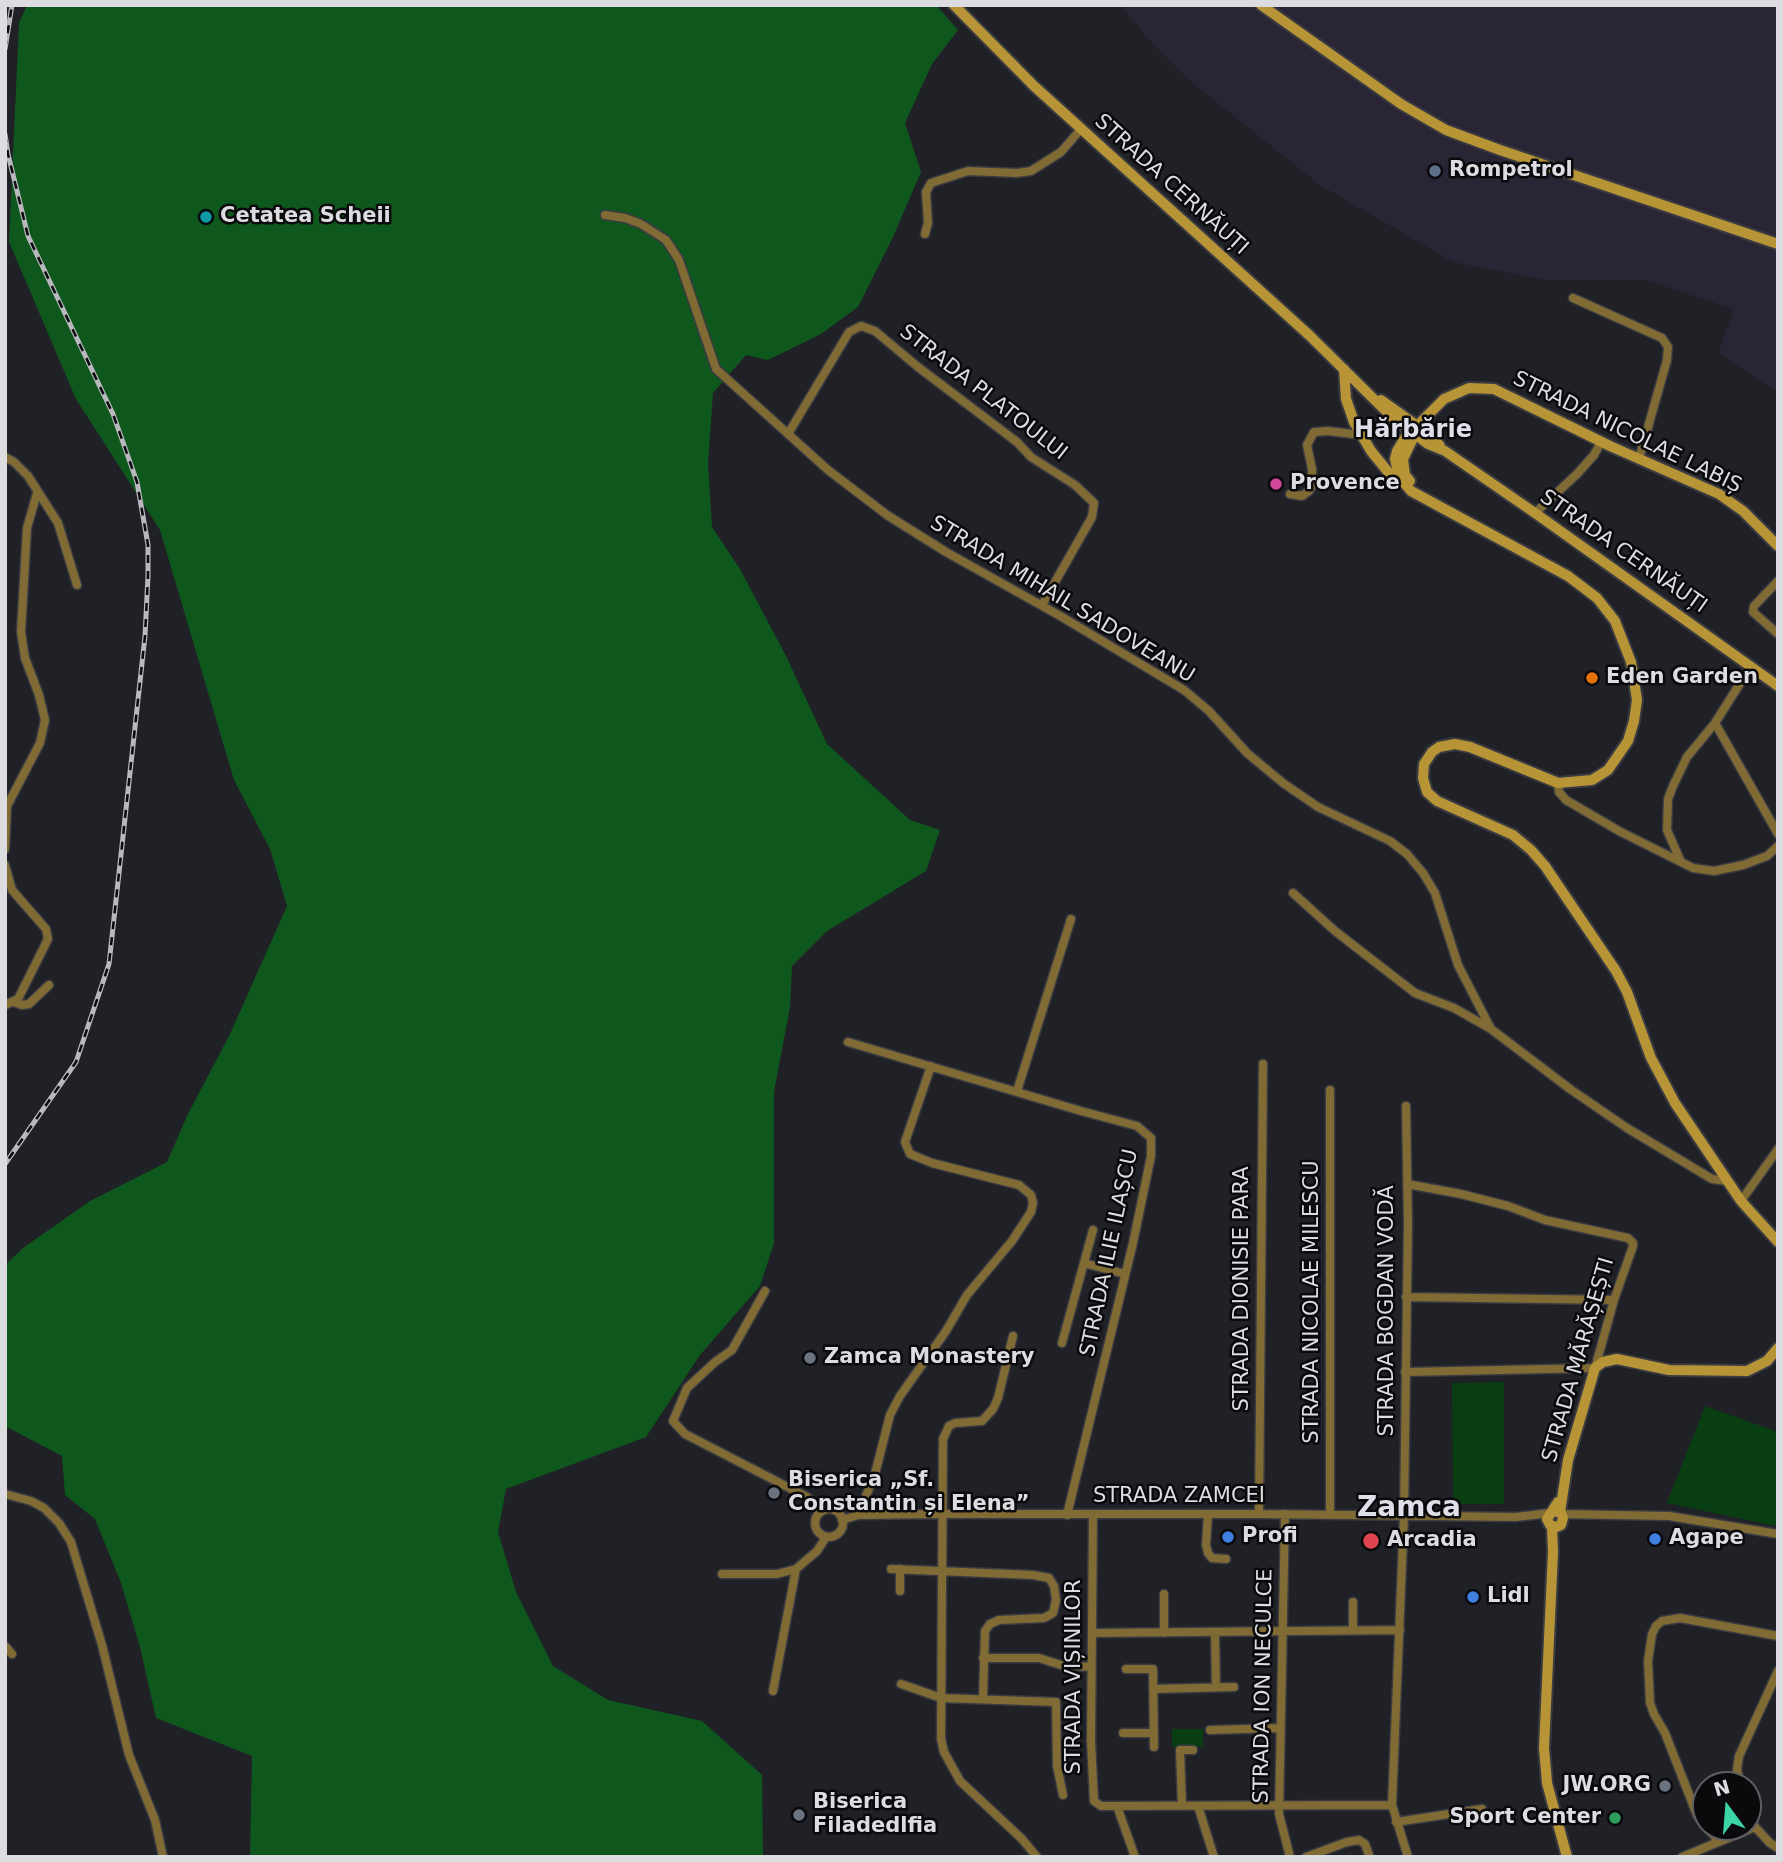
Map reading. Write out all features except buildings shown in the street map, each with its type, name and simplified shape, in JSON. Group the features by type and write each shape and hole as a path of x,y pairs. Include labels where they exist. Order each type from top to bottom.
{"street":[{"name":"STRADA CERNĂUȚI","path":"954,5 992,46 1081,129 1414,431 1535,513 1778,686"},
{"path":"1261,5 1391,97 1447,130 1778,244"},
{"path":"925,234 929,223 926,192 931,183 968,171 1031,171 1061,152 1081,129"},
{"name":"STRADA MIHAIL SADOVEANU","path":"605,215 625,218 666,240 679,260 689,285 716,369 828,470 887,515 946,552 1184,690 1209,711 1266,770 1300,795 1344,820 1390,841 1407,854 1435,893 1458,965 1491,1029"},
{"path":"1573,298 1662,338 1668,347 1667,360 1639,459"},
{"name":"STRADA PLATOULUI","path":"788,434 849,332 861,326 874,331 1017,442 1031,457 1075,485 1094,503 1092,517 1042,606"},
{"path":"1344,369 1346,399 1361,435 1380,462 1404,485 1568,576 1602,604 1620,631 1632,662 1637,700 1628,741 1608,770 1592,780 1558,783 1470,747 1455,744 1439,747 1432,752 1424,764 1423,778 1427,792 1437,801 1513,835 1531,849 1545,866 1616,971 1661,1080 1741,1201 1778,1242"},
{"name":"STRADA NICOLAE LABIȘ","path":"1414,431 1444,399 1469,388 1483,387 1516,399 1601,442 1709,489 1731,502 1778,546"},
{"path":"1290,494 1302,496 1310,491 1312,486 1307,445 1314,432 1328,430 1361,435"},
{"path":"1404,485 1396,471 1395,459 1402,441 1414,431"},
{"path":"1414,431 1404,452 1403,467 1410,481 1430,499"},
{"path":"1535,513 1577,474 1594,455 1601,442"},
{"path":"5,457 22,468 58,523 77,585"},
{"path":"5,849 7,806 40,743 44,720 40,695 25,658 21,632 27,527 37,493"},
{"path":"1778,581 1754,606 1753,612 1778,634"},
{"path":"1681,862 1667,830 1668,799 1687,757 1715,723 1751,666"},
{"path":"1715,723 1778,834"},
{"path":"1558,783 1559,792 1566,800 1619,831 1693,868 1714,871 1743,865 1768,856 1778,846"},
{"path":"5,865 12,890 48,933 48,939 26,985 10,1003"},
{"name":"STRADA MIHAIL SADOVEANU","path":"1293,893 1328,925 1415,993 1454,1008 1491,1029 1627,1128 1713,1179 1727,1181"},
{"path":"1017,1091 1071,919"},
{"path":"10,1003 29,1004 39,997 48,985"},
{"name":"STRADA ILIE ILAȘCU","path":"848,1042 1138,1126 1151,1138 1151,1156 1125,1274 1067,1515"},
{"name":"STRADA DIONISIE PARA","path":"1259,1514 1263,1064"},
{"path":"858,1515 875,1474 890,1415 900,1396 946,1332 967,1295 1012,1241 1031,1212 1033,1203 1031,1195 1019,1185 932,1163 911,1154 905,1142 931,1066"},
{"name":"STRADA NICOLAE MILESCU","path":"1330,1090 1330,1514"},
{"name":"STRADA BOGDAN VODĂ","path":"1406,1106 1404,1515 1392,1805 1408,1857"},
{"path":"1741,1201 1778,1149"},
{"name":"STRADA MĂRĂȘEȘTI","path":"1407,1184 1483,1199 1545,1220 1628,1238 1633,1242 1572,1447 1556,1519 1544,1758 1550,1798 1567,1857"},
{"path":"1062,1343 1093,1230"},
{"path":"1084,1262 1125,1274"},
{"path":"723,1574 777,1574 796,1569 817,1551 826,1537 839,1533 842,1520 837,1512 824,1510 807,1497 685,1434 673,1420 687,1388 732,1350 765,1291"},
{"path":"1406,1297 1614,1300"},
{"path":"1013,1336 993,1409 982,1421 955,1423 948,1426 945,1433 942,1739 949,1765 960,1781 1022,1839 1037,1857"},
{"path":"1405,1372 1595,1368 1603,1362 1617,1359 1669,1370 1738,1372 1758,1367 1778,1348"},
{"path":"5,1494 31,1501 44,1508 59,1523 71,1542 102,1645 129,1755 155,1819 163,1857"},
{"path":"824,1510 816,1517 815,1527 826,1537"},
{"name":"STRADA ZAMCEI","path":"842,1520 858,1515 943,1514 1330,1514 1556,1519 1586,1514 1669,1516 1778,1534"},
{"name":"STRADA ION NECULCE","path":"1285,1514 1279,1806 1290,1857"},
{"path":"1208,1515 1208,1553 1212,1558 1226,1559"},
{"name":"STRADA VIȘINILOR","path":"1093,1516 1091,1667 1094,1801 1101,1806 1392,1805"},
{"path":"773,1691 796,1569"},
{"path":"900,1591 895,1569 1049,1578 1054,1586 1056,1600 1053,1613 1044,1618 999,1620 990,1624 985,1631 983,1698"},
{"path":"1164,1594 1164,1633"},
{"path":"1353,1602 1353,1630"},
{"path":"1682,1857 1719,1842 1706,1829 1694,1808 1665,1733 1650,1703 1649,1644 1656,1626 1662,1621 1680,1618 1778,1636"},
{"path":"1092,1633 1400,1630"},
{"path":"1215,1633 1216,1687"},
{"path":"5,1646 12,1654"},
{"path":"983,1658 1039,1658 1061,1665 1091,1667"},
{"path":"1126,1669 1153,1669 1154,1747"},
{"path":"1737,1771 1739,1756 1778,1671"},
{"path":"901,1684 941,1698 1056,1702 1057,1766 1063,1795"},
{"path":"1153,1689 1234,1687"},
{"path":"1210,1730 1280,1728"},
{"path":"1123,1734 1154,1733"},
{"path":"1182,1806 1180,1750 1193,1750"},
{"path":"1117,1806 1135,1857"},
{"path":"1198,1806 1214,1857"},
{"path":"1396,1822 1482,1809"},
{"path":"1762,1834 1778,1848"},
{"path":"1306,1857 1359,1840 1365,1844 1369,1855"}],"shaded area":[{"path":"1120,5 1778,5 1778,393 1718,353 1734,309 1645,280 1545,280 1453,262 1320,185 1188,79"}],"green space":[{"path":"27,5 936,5 958,30 932,64 905,123 921,172 893,237 858,307 821,334 768,360 746,355 713,393 708,463 712,527 740,569 786,656 827,744 910,820 940,830 926,871 827,931 792,966 790,1007 774,1092 774,1243 760,1286 700,1355 646,1437 506,1489 498,1532 516,1592 553,1666 608,1700 702,1721 762,1775 763,1857 250,1857 252,1756 156,1718 140,1647 121,1583 95,1519 65,1495 62,1456 5,1426 5,1265 23,1248 90,1201 167,1162 188,1114 230,1034 287,906 270,849 234,780 160,530 76,399 9,242 19,23"},
{"path":"1504,1382 1504,1504 1453,1504 1452,1383"},
{"path":"1705,1406 1778,1432 1778,1516 1775,1526 1667,1503"},
{"path":"1172,1729 1203,1729 1203,1747 1172,1747"}],"railway":[{"path":"5,49 12,5"},
{"path":"5,134 28,236 113,414 137,482 148,545 145,636 109,964 76,1062 5,1164"}],"place":[{"name":"Rompetrol","path":"1435,171"},
{"name":"Cetatea Scheii","path":"206,217"},
{"name":"Provence","path":"1276,484"},
{"name":"Eden Garden","path":"1592,678"},
{"name":"Zamca Monastery","path":"810,1358"},
{"name":"Biserica „Sf. Constantin și Elena”","path":"774,1493"},
{"name":"Profi","path":"1228,1537"},
{"name":"Agape","path":"1655,1539"},
{"name":"Arcadia","path":"1371,1541"},
{"name":"Lidl","path":"1473,1597"},
{"name":"JW.ORG","path":"1665,1786"},
{"name":"Biserica Filadedlfia","path":"799,1815"},
{"name":"Sport Center","path":"1615,1818"}],"district":[{"name":"Hărbărie","path":"1413,431"},
{"name":"Zamca","path":"1409,1509"}]}
